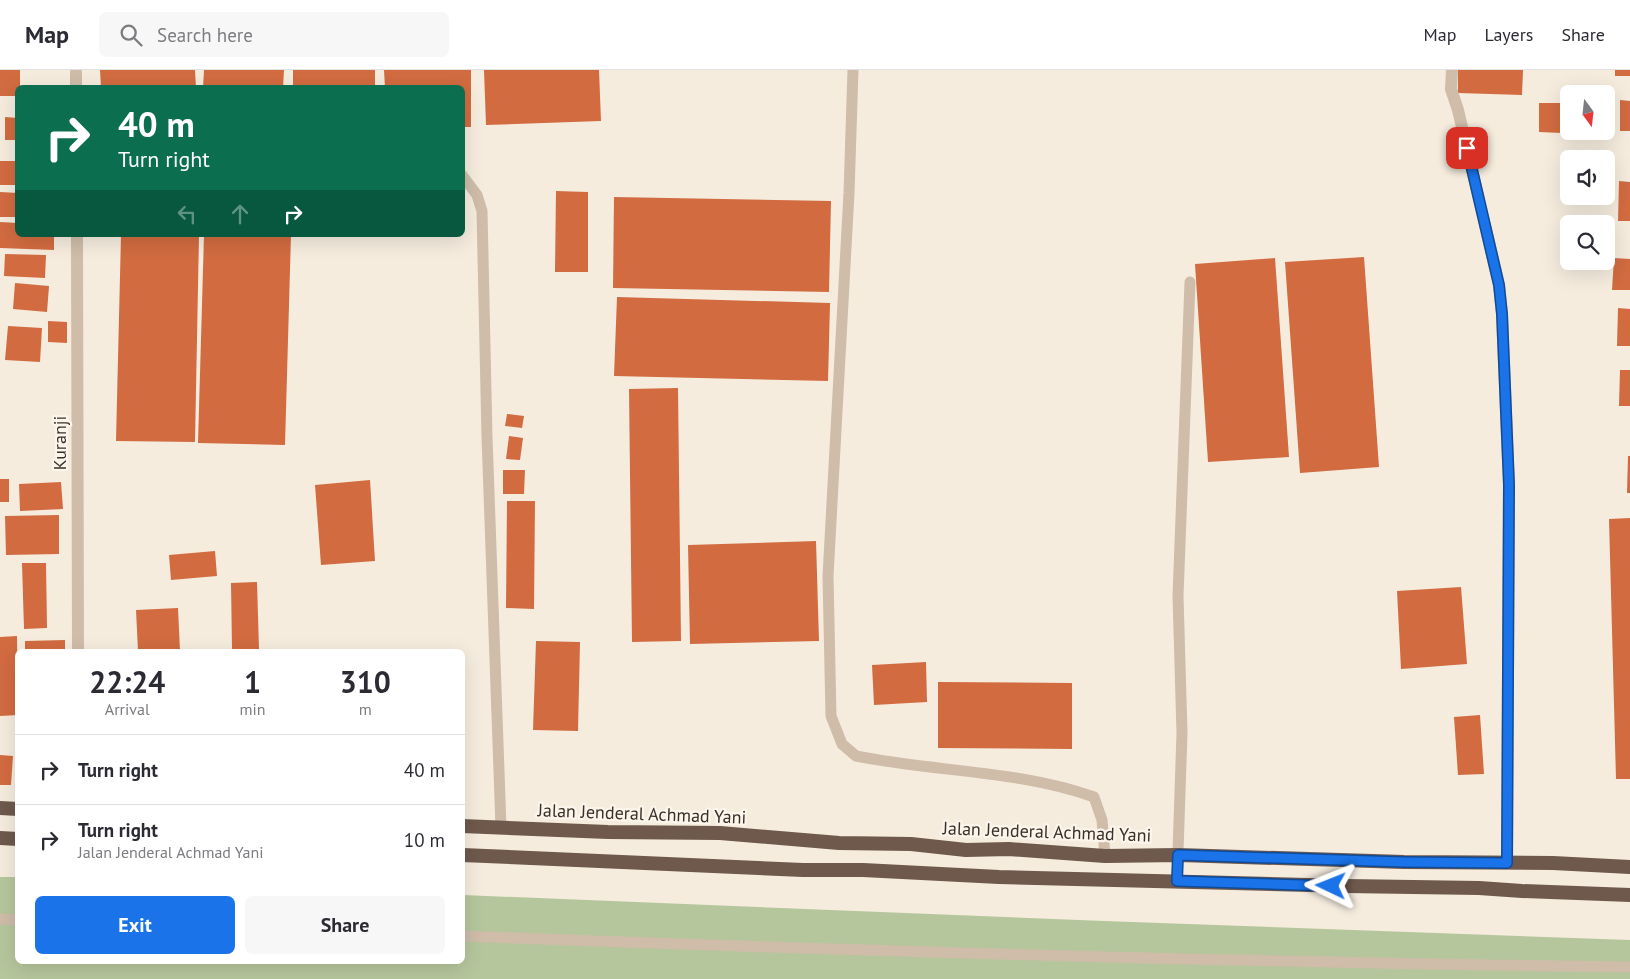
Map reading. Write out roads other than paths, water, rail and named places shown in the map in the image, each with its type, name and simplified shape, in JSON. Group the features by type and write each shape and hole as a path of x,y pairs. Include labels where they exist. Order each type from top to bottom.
{"highway":[{"path":"0,808 15,809"},
{"name":"Jalan Jenderal Achmad Yani","path":"465,826 568,831 720,833 839,843 911,844 966,850 1009,849 1105,856 1178,855 1630,867"},
{"path":"0,838 15,839"},
{"path":"465,855 999,877 1479,888 1630,895"}],"street":[{"path":"76,70 76,85"},
{"path":"1452,70 1451,89 1458,110 1499,285 1502,314 1509,485 1507,863"},
{"name":"Kuranji","path":"76,237 78,649"}],"lane":[{"path":"852,70 849,193 828,576 831,716 842,744 856,756 878,761 1009,777 1070,789 1094,797 1102,820 1105,856"},
{"path":"465,179 477,194 482,211 501,827"},
{"path":"1177,881 1182,733 1178,596 1190,282"},
{"path":"0,919 15,920"},
{"path":"465,936 769,948 1630,967"}]}
